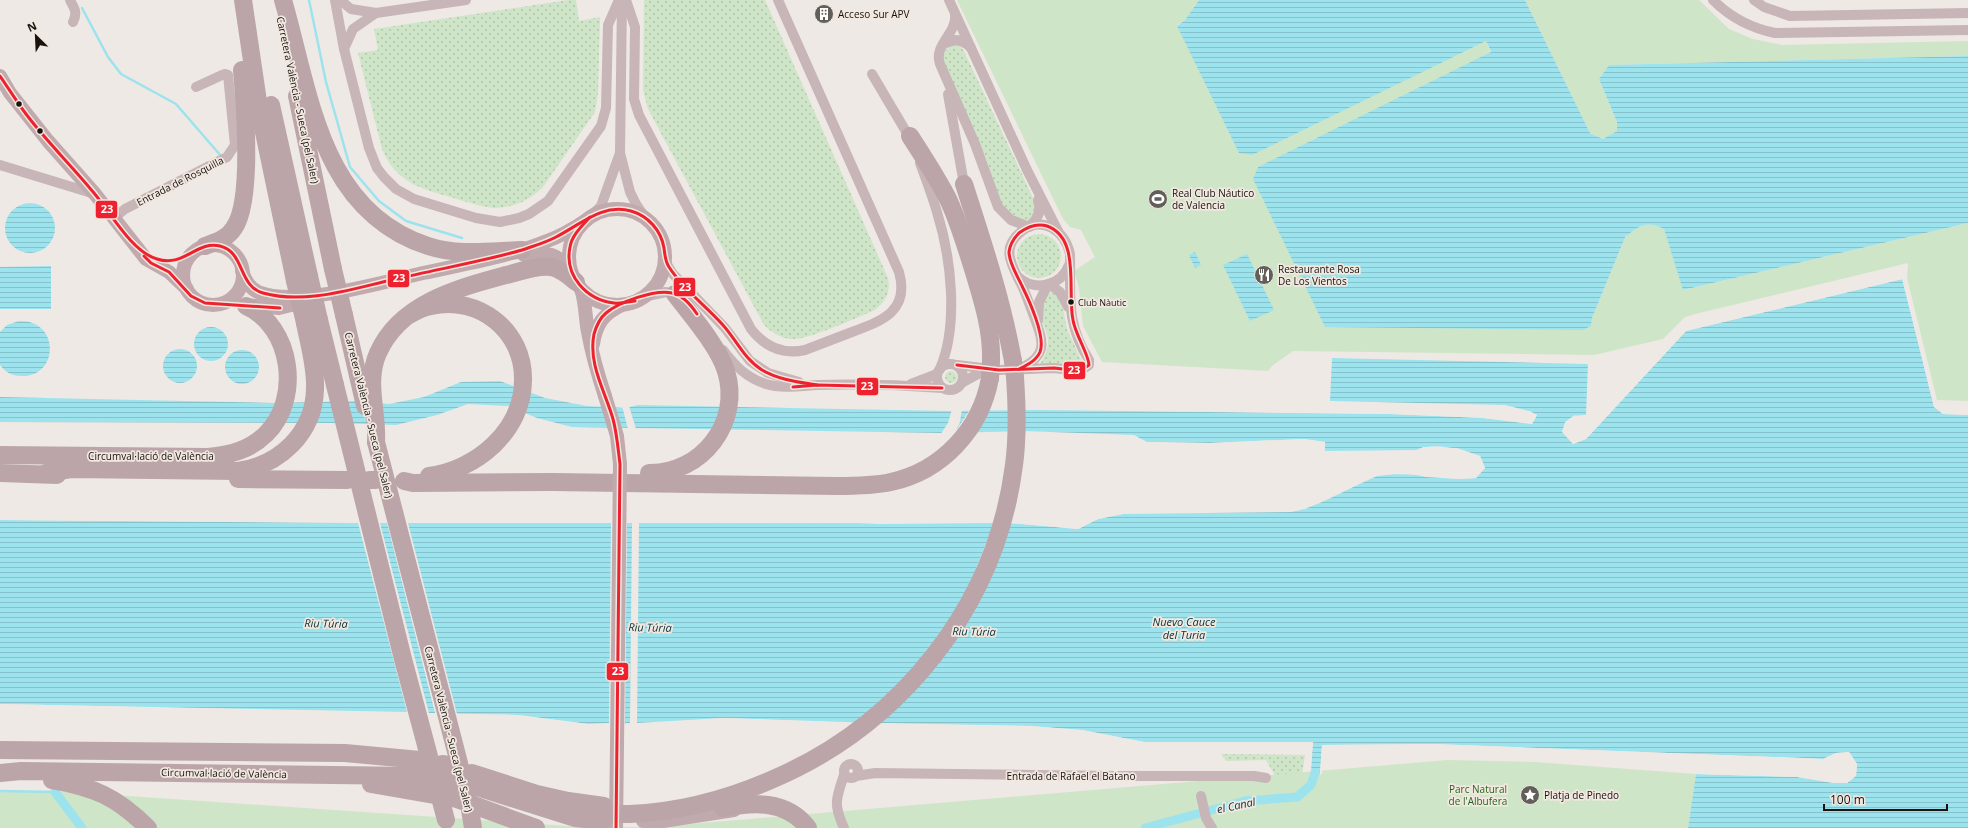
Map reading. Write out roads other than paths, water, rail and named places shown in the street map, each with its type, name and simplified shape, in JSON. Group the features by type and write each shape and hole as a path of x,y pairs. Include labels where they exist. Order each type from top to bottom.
{"highway":[{"path":"199,249 226,237 233,230 240,212 243,195 246,157 244,91 235,0"},
{"path":"243,0 259,108 312,321 334,385 403,659 447,824"},
{"path":"251,0 302,279"},
{"name":"Carretera València - Sueca (pel Saler)","path":"277,0 333,270 344,315 366,385 377,427 376,442 468,798 469,814 474,828"},
{"path":"283,0 313,113 333,165 352,193 379,220 402,235 429,247 458,252 522,250"},
{"path":"409,315 431,306 441,304 466,305 484,312 499,323 511,337 519,354 523,380 519,402 513,418 492,447 468,464 438,475 400,481 413,483 552,482 856,486 891,482 908,477 934,464 957,445 969,429 983,405 990,370 992,348 988,323 966,245 954,211 940,183 910,136"},
{"path":"619,817 762,784 813,760 861,730 894,702 913,682 942,646 970,601 984,572 1000,529 1010,486 1015,444 1017,406 1016,369 1007,330 990,261 964,184"},
{"path":"366,385 379,351 391,332 409,315 424,304 460,289 538,268 551,267 557,269 576,282"},
{"path":"454,483 559,472 668,472 680,468 700,457 714,442 726,419 730,397 727,376 719,356 675,294"},
{"name":"Circumval·lació de València","path":"0,455 220,456 249,447 267,433 281,412 286,396 286,366 278,336 265,317 246,306"},
{"path":"46,474 71,469 226,471 249,469 265,464 280,456 299,436 308,421 315,396 312,321"},
{"name":"Circumval·lació de València","path":"0,473 70,476 347,480"},
{"name":"Circumval·lació de València","path":"0,750 338,753 420,760"},
{"name":"Circumval·lació de València","path":"1,773 29,771 412,776 446,770 575,818 619,817"},
{"path":"1,773 78,784 107,795 134,814 148,828"},
{"path":"472,773 537,794 568,801 619,817 736,805 760,804 771,805 787,810 808,828"},
{"path":"304,774 327,780 372,784 457,799 536,828"},
{"path":"468,798 481,828"}],"street":[{"path":"70,0 75,8 76,16 73,22"},
{"path":"335,0 344,49 369,148 377,168 390,184 414,199 488,221 509,221 529,214 548,201 600,126 606,108 608,25 619,0"},
{"path":"340,0 357,12 376,13 466,0"},
{"path":"622,0 620,153 630,192 636,204 656,229 663,242 665,261 658,282 643,297"},
{"path":"626,0 635,27 634,99 643,123 751,329 769,347 777,350 796,352 812,348 885,318 897,306 902,289 899,272 778,0"},
{"path":"949,0 1027,170 1058,231 1068,244 1070,262 1070,314"},
{"path":"1713,0 1726,13 1742,23 1759,30 1776,33 1968,30"},
{"path":"1754,0 1764,7 1790,16 1968,13"},
{"path":"955,12 955,24 939,52 938,60 975,144 998,207 1011,220 1030,227"},
{"path":"344,49 353,29 376,13"},
{"path":"944,44 950,41 959,40 967,44 971,49"},
{"path":"942,71 952,109 964,184"},
{"path":"872,74 910,136 937,211 948,263 950,294 949,326 946,351 938,371 938,382 942,388"},
{"name":"Entrada de Rosquilla","path":"114,218 125,209 190,178 232,152 235,145 228,75 222,75 196,86"},
{"path":"0,76 18,104 48,141 95,194 141,253 151,263 169,272 187,289"},
{"path":"620,153 601,206 588,218 574,235 570,245 569,260 576,282 584,298 592,349 617,436 620,464 617,746 619,817 657,822 740,809 763,808 786,814 802,828"},
{"path":"0,164 95,194"},
{"path":"1027,170 1040,205 1039,214 1030,227"},
{"path":"199,249 188,258 183,270 184,282 191,296 205,303 268,308 287,307 329,293 488,259 522,250 548,241 588,218 608,209 618,208 638,213 646,218"},
{"path":"1016,369 1034,361 1040,352 1042,338 1038,324 1010,262 1010,247 1018,234 1030,227 1044,225 1058,231"},
{"path":"141,253 156,260 169,262 180,260 199,249 220,246 227,248 237,258 250,286 267,294 292,296 329,293"},
{"path":"488,259 548,254 559,258 576,282 588,295 605,303 624,304"},
{"path":"665,261 673,274 725,328 750,361 761,370 776,377 817,386"},
{"path":"1017,275 1028,284 1041,286 1048,284 1064,274 1070,262"},
{"path":"220,303 227,300 237,291 242,278 242,271"},
{"path":"904,387 921,382 949,364 990,370 1054,368 1080,370 1087,367 1089,360 1077,338 1064,297 1048,284"},
{"path":"1038,324 1039,302 1048,284"},
{"path":"592,349 599,322 607,313 624,304 660,292 675,294 690,305 730,360 750,376 772,385 794,387 942,388 951,391 955,390 963,382 990,370"},
{"path":"957,365 962,371 963,382"},
{"name":"Entrada de Rafael el Batano","path":"844,828 837,813 836,801 838,791 852,774 1246,776 1266,778"},
{"path":"1201,800 1206,818 1212,828"}],"water":[{"path":"1199,0 1525,0 1590,133 1603,139 1617,131 1617,122 1599,79 1609,65 1968,56 1968,223 1683,290 1664,229 1649,224 1641,226 1626,235 1592,318 1591,326 1583,330 1325,327 1253,179 1258,167 1491,52 1486,41 1252,155 1239,153 1177,26 1185,20"},
{"path":"30,203 40,205 48,210 53,218 55,228 53,238 48,246 40,251 30,253 20,251 12,246 7,238 5,228 7,218 12,210 20,205"},
{"path":"1195,252 1201,265 1195,268 1189,255"},
{"path":"1247,254 1274,310 1250,321 1223,265"},
{"path":"51,266 51,309 0,309 0,267"},
{"path":"1903,279 1934,407 1943,414 1968,415 1968,828 1688,828 1696,774 1797,777 1834,783 1847,783 1856,775 1857,764 1849,752 1836,753 1823,759 1433,744 1322,745 1320,773 1311,772 1313,742 1144,742 1082,730 1030,726 906,724 722,718 660,723 588,724 518,715 0,704 0,520 402,523 1010,523 1078,529 1098,519 1123,514 1290,512 1316,505 1375,477 1390,474 1403,474 1464,479 1476,478 1485,468 1480,456 1457,449 1440,446 1424,447 1417,450 1325,451 1325,442 1304,439 1210,443 1147,442 1134,435 1024,431 943,433 572,427 537,418 508,406 468,404 437,415 396,425 331,423 0,422 0,397 276,403 355,401 389,404 424,397 461,382 500,381 545,398 587,406 626,408 638,405 950,411 1038,410 1391,414 1483,418 1532,424 1537,415 1529,411 1505,405 1330,401 1332,358 1588,364 1586,415 1570,418 1566,423 1563,432 1573,444 1586,439 1686,331"},
{"path":"19,321 33,323 42,329 48,338 50,349 48,359 43,368 34,374 21,376 15,375 6,372 0,365 0,332 7,325"},
{"path":"211,327 217,328 223,332 227,338 227,350 223,356 217,360 211,361 205,360 199,356 195,350 194,344 195,338 199,332 205,328"},
{"path":"177,349 183,349 192,354 196,360 196,372 192,378 183,383 177,383 168,378 163,369 163,363 168,354"},
{"path":"242,350 248,351 254,355 258,361 258,373 254,379 248,383 242,384 236,383 230,379 226,373 225,367 226,361 230,355 236,351"}],"waterway":[{"path":"309,0 326,82 350,167 379,201 406,221 462,238"},
{"path":"82,8 108,57 121,74 176,104 221,156"},
{"name":"el Canal","path":"1145,828 1245,801 1297,797 1311,785 1315,773"},
{"path":"0,791 55,792"},
{"path":"55,792 82,828"}],"place":[{"name":"Acceso Sur APV","path":"824,14"},
{"name":"Real Club Náutico de Valencia","path":"1158,199"},
{"name":"Restaurante Rosa De Los Vientos","path":"1264,275"},
{"name":"Club Nàutic","path":"1071,302"},
{"name":"Platja de Pinedo","path":"1530,795"}],"water label":[{"name":"Riu Túria","path":"326,623"},
{"name":"Riu Túria","path":"650,627"},
{"name":"Nuevo Cauce del Turia","path":"1184,627"},
{"name":"Riu Túria","path":"974,631"}],"park label":[{"name":"Parc Natural de l'Albufera","path":"1478,794"}]}
